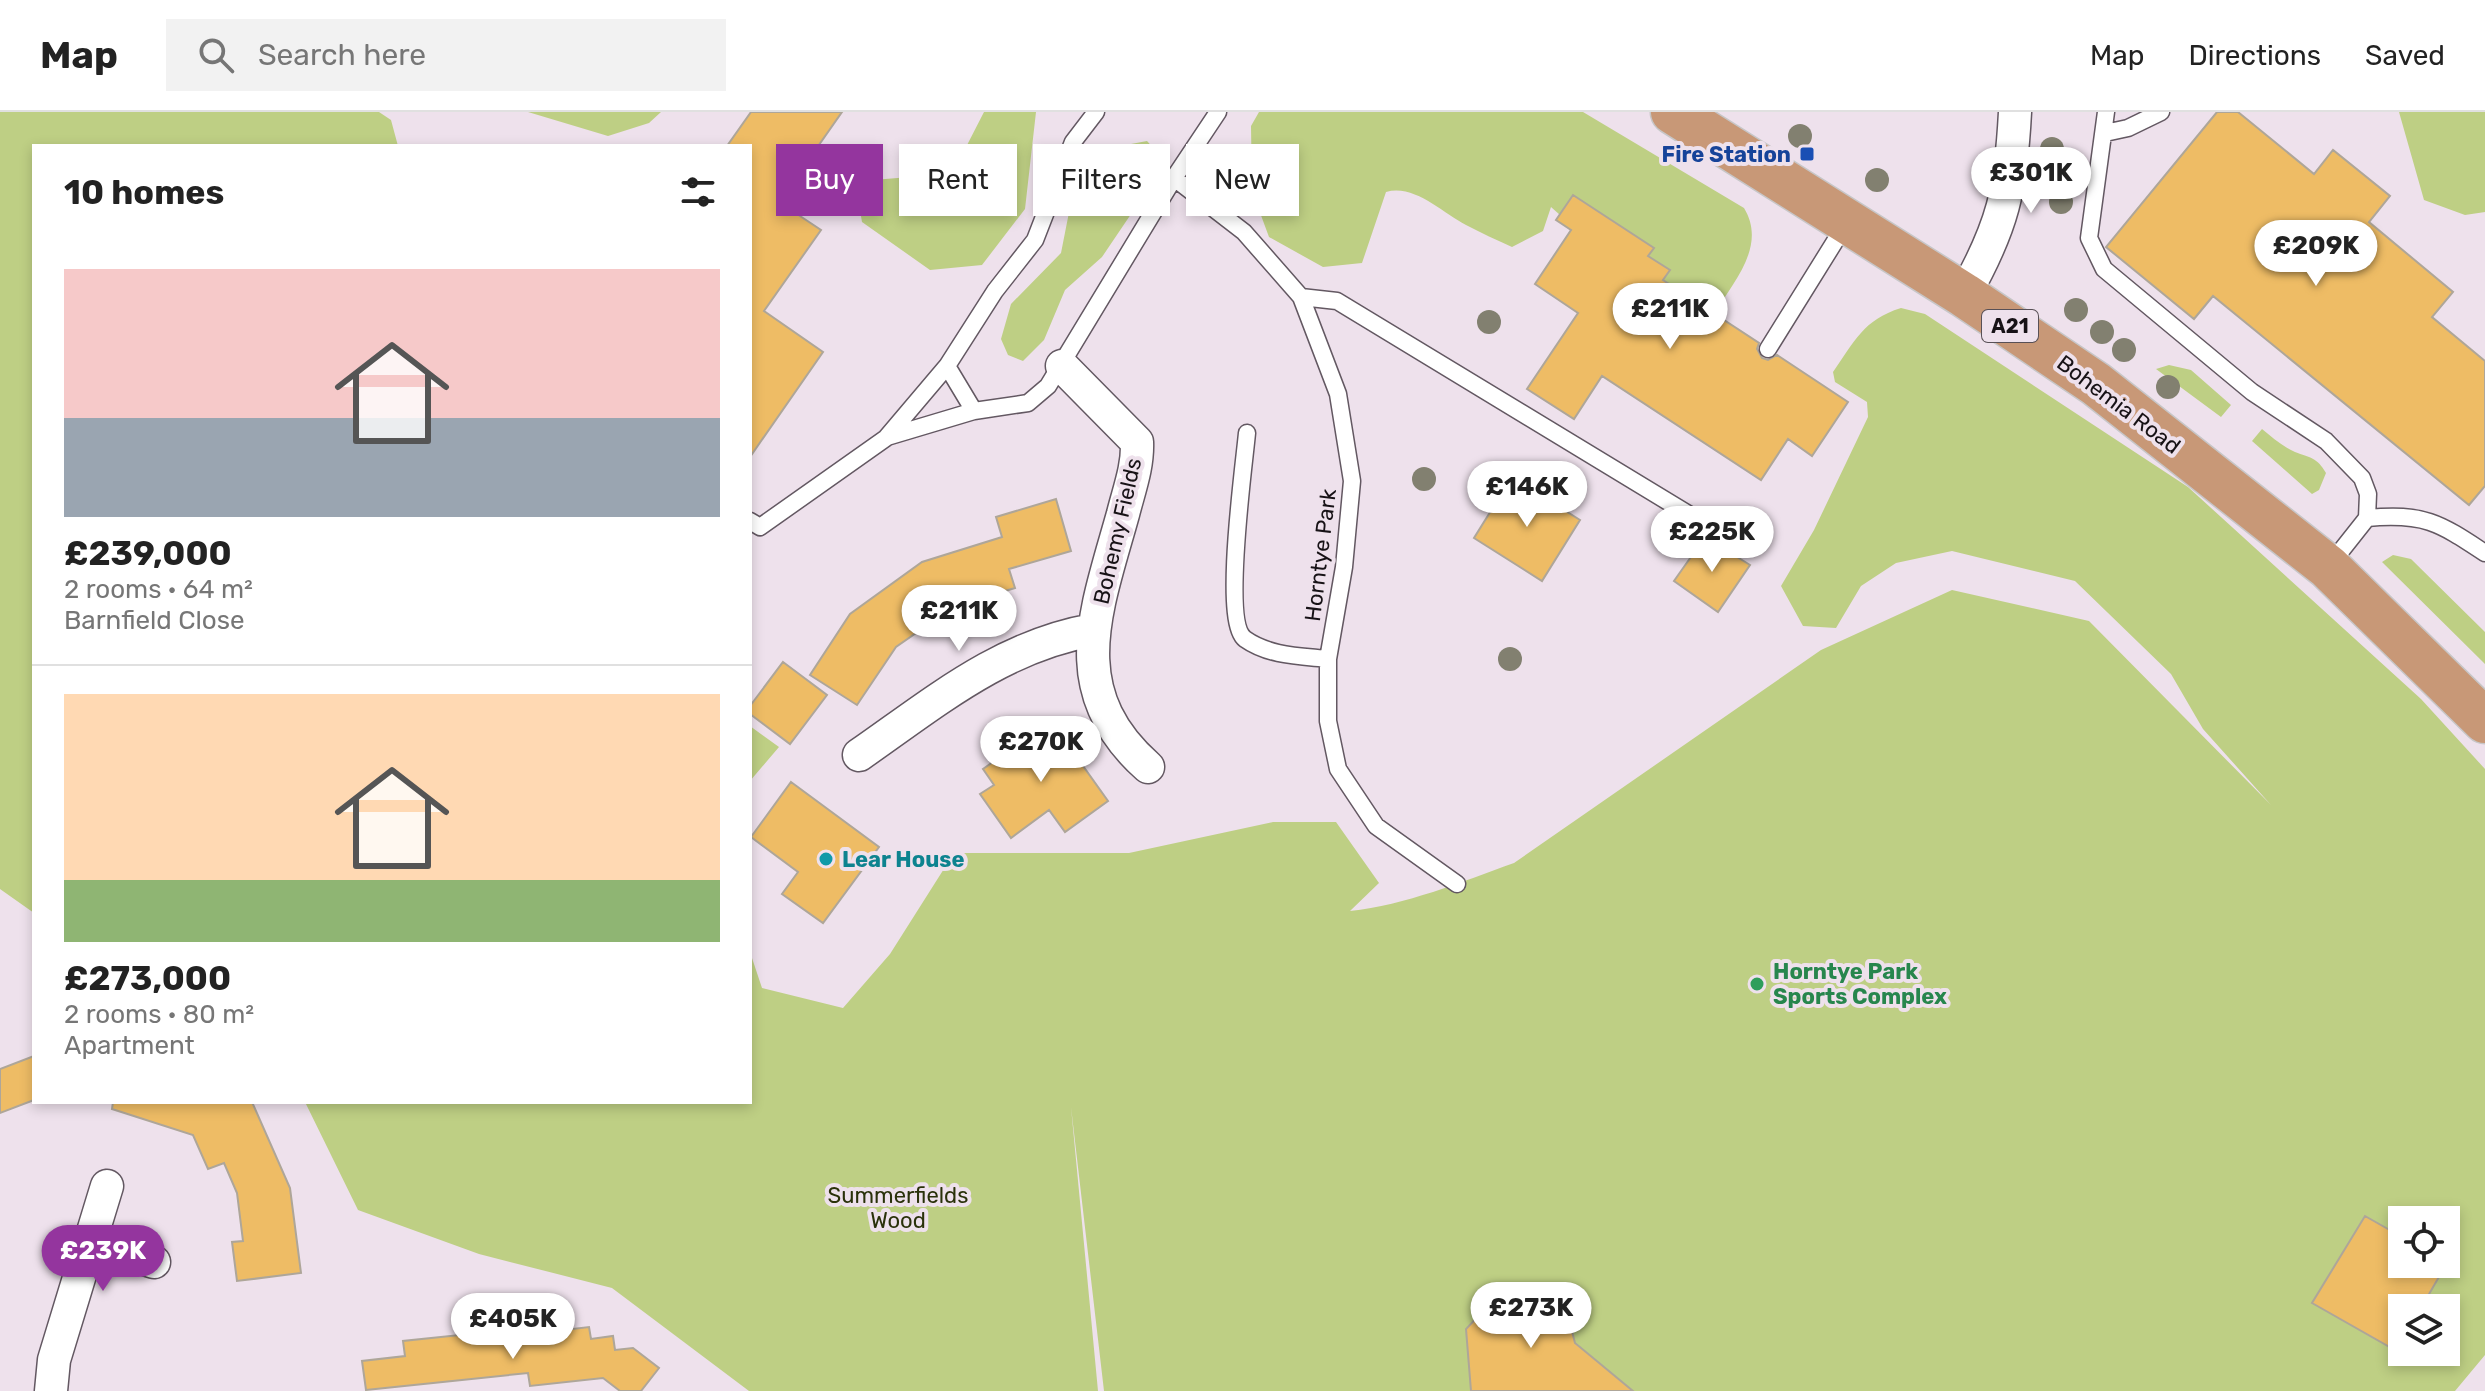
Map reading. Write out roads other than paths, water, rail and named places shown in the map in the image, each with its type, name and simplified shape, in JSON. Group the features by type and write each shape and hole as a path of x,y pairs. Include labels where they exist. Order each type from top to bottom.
{"highway":[{"name":"Bohemia Road","path":"1673,112 1848,220 2096,384 2328,567 2485,721"}],"street":[{"path":"1964,295 1998,229 2012,177 2015,112"},
{"name":"Bohemy Fields","path":"1062,366 1137,442 1135,466 1093,630 1092,664 1097,698 1121,744 1148,767"},
{"name":"Bohemy Fields","path":"859,755 1001,658 1040,642 1093,630"},
{"path":"51,1391 54,1360 107,1186"},
{"path":"89,1242 154,1262"}],"lane":[{"path":"752,522 760,527 886,438 947,366 995,291 1035,240 1073,142 1096,112"},
{"path":"886,438 974,411 1028,403 1048,386 1174,178 1218,112"},
{"path":"2106,112 2089,238 2104,269 2252,392 2326,441 2362,478 2368,494 2367,518 2328,567"},
{"path":"2105,133 2128,128 2161,112"},
{"name":"Horntye Park","path":"1174,178 1244,232 1301,297 1338,394 1352,481 1344,567 1328,659 1328,721 1338,769 1376,826 1457,884"},
{"path":"1768,349 1848,220"},
{"path":"1301,297 1337,301 1736,543"},
{"path":"947,366 974,411"},
{"path":"1247,433 1235,564 1235,622 1242,638 1269,652 1328,659"},
{"path":"2367,518 2405,515 2440,524 2485,553"}],"place":[{"name":"Fire Station","path":"1807,154"},
{"name":"Lear House","path":"826,859"},
{"name":"Horntye Park Sports Complex","path":"1757,984"}],"park label":[{"name":"Summerfields Wood","path":"898,1208"}]}
